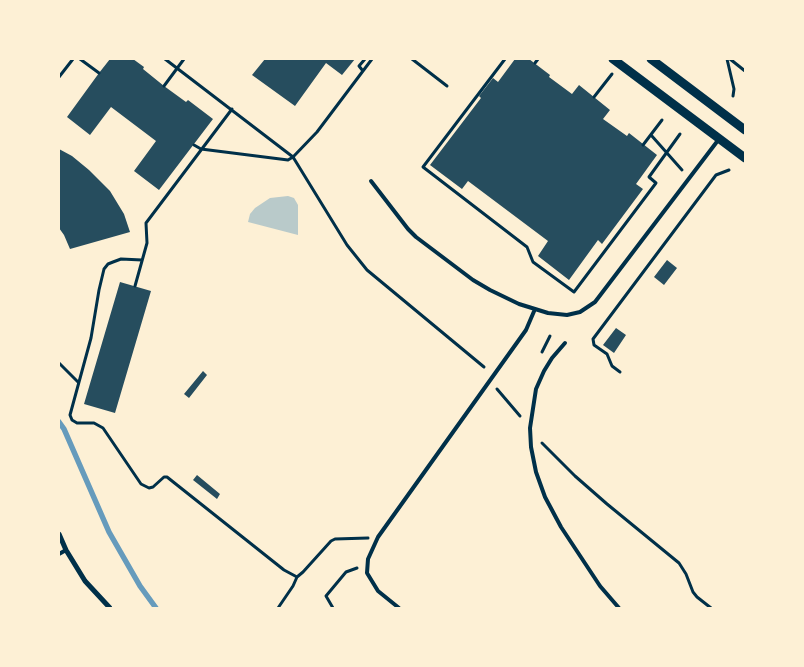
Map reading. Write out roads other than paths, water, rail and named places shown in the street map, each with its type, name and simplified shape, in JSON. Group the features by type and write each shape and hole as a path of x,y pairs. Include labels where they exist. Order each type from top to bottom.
{"street":[{"path":"613,59 745,158"},
{"path":"651,59 745,130"},
{"path":"59,534 66,550 85,581 110,608"}],"lane":[{"path":"372,181 416,237 473,280 498,294 536,310 567,315 580,312 595,302 719,139"},
{"path":"399,608 378,591 367,573 368,560 378,537 526,330 536,310"},
{"path":"565,344 548,364 536,389 530,428 531,447 536,472 561,527 600,586 619,608"},
{"path":"59,554 66,550"}],"waterway":[{"path":"59,422 64,429 109,532 140,586 156,608"}]}
